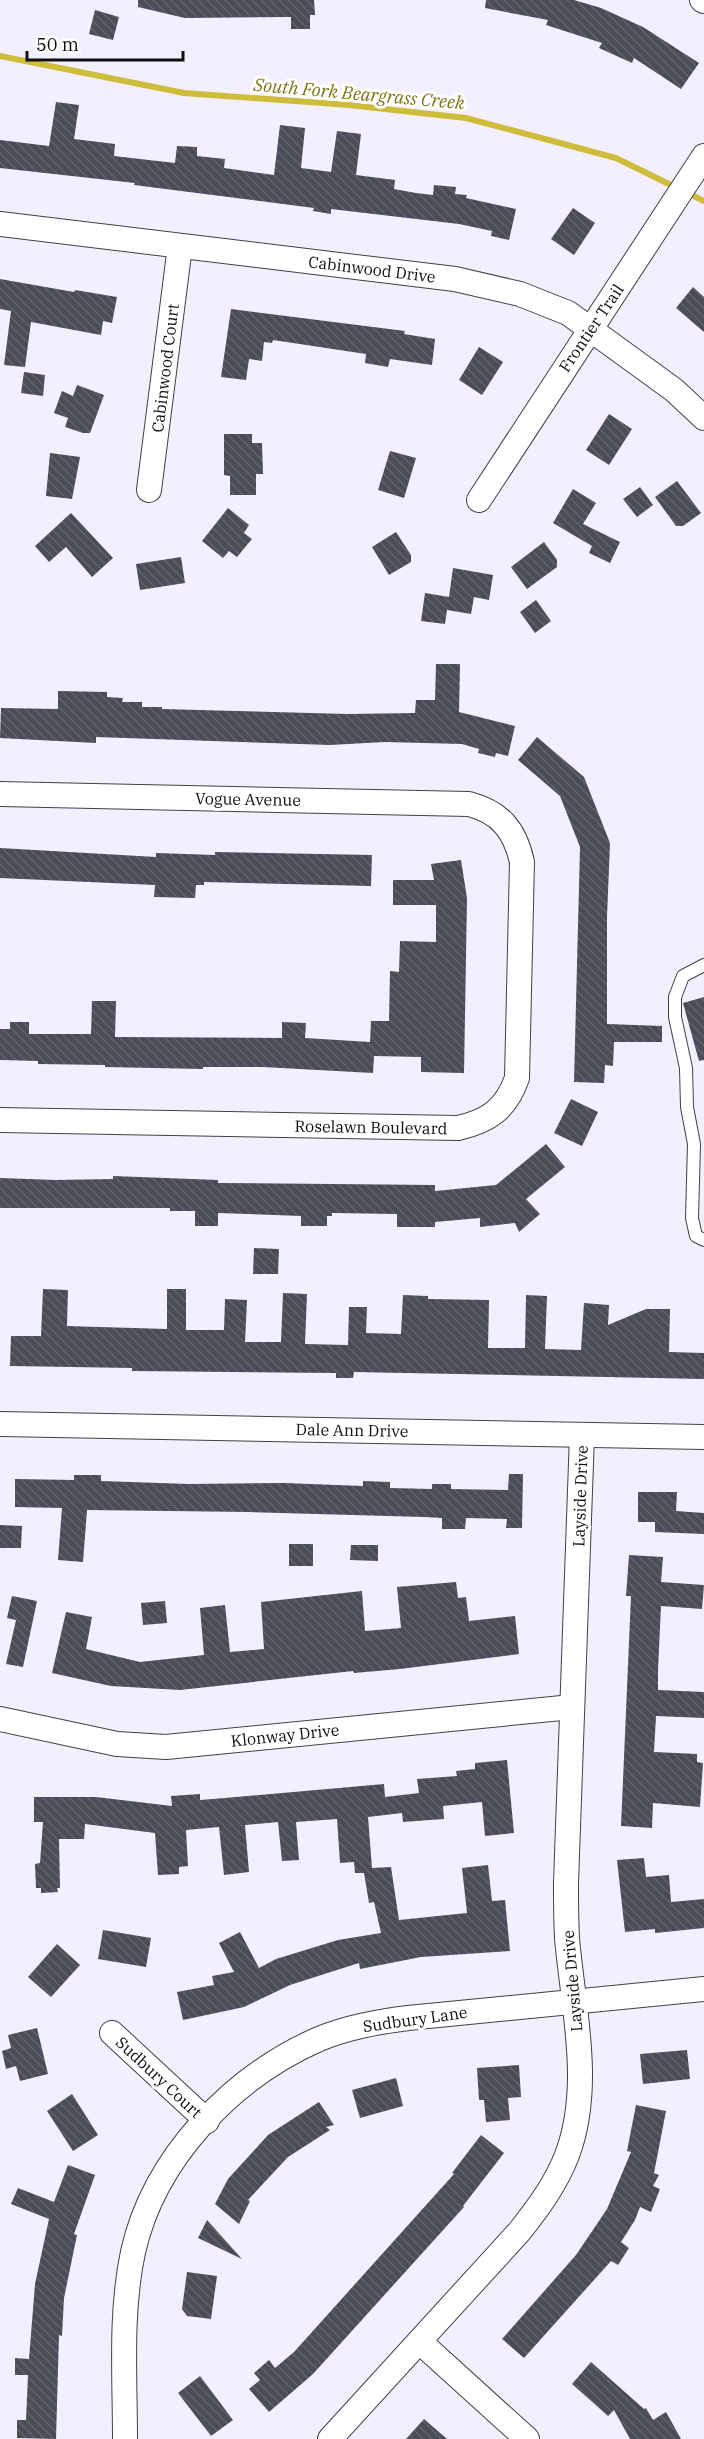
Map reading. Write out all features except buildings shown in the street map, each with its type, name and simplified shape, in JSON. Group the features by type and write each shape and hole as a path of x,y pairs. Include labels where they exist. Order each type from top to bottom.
{"street":[{"name":"Frontier Trail","path":"479,500 704,156"},
{"name":"Cabinwood Drive","path":"0,224 482,284 520,294 555,307 591,328 674,390 704,418"},
{"name":"Cabinwood Court","path":"149,490 180,246"},
{"name":"Vogue Avenue","path":"0,794 469,804 494,814"},
{"name":"Roselawn Boulevard","path":"0,1120 458,1128 477,1124 494,1114 512,1092 517,1078 522,862 518,845 510,830 494,814"},
{"name":"Dale Ann Drive","path":"0,1424 704,1437"},
{"name":"Layside Drive","path":"330,2439 420,2342 541,2205 567,2157 578,2110 580,2073 567,1936 566,1883 582,1435"},
{"name":"Klonway Drive","path":"0,1719 117,1744 166,1746 572,1707"},
{"name":"Sudbury Lane","path":"125,2439 125,2317 134,2250 150,2205 164,2176 185,2144 244,2084 277,2061 312,2043 342,2031 369,2024 408,2018 704,1989"},
{"name":"Sudbury Court","path":"112,2033 207,2121"},
{"path":"420,2342 527,2439"}],"lane":[{"path":"704,965 683,976 675,997 675,1017 686,1068 687,1107 699,1148 692,1218 696,1236 704,1240"}],"waterway":[{"name":"South Fork Beargrass Creek","path":"0,56 184,93 349,105 466,118 616,158 677,188"},
{"name":"South Fork Beargrass Creek","path":"686,192 704,201"}]}
